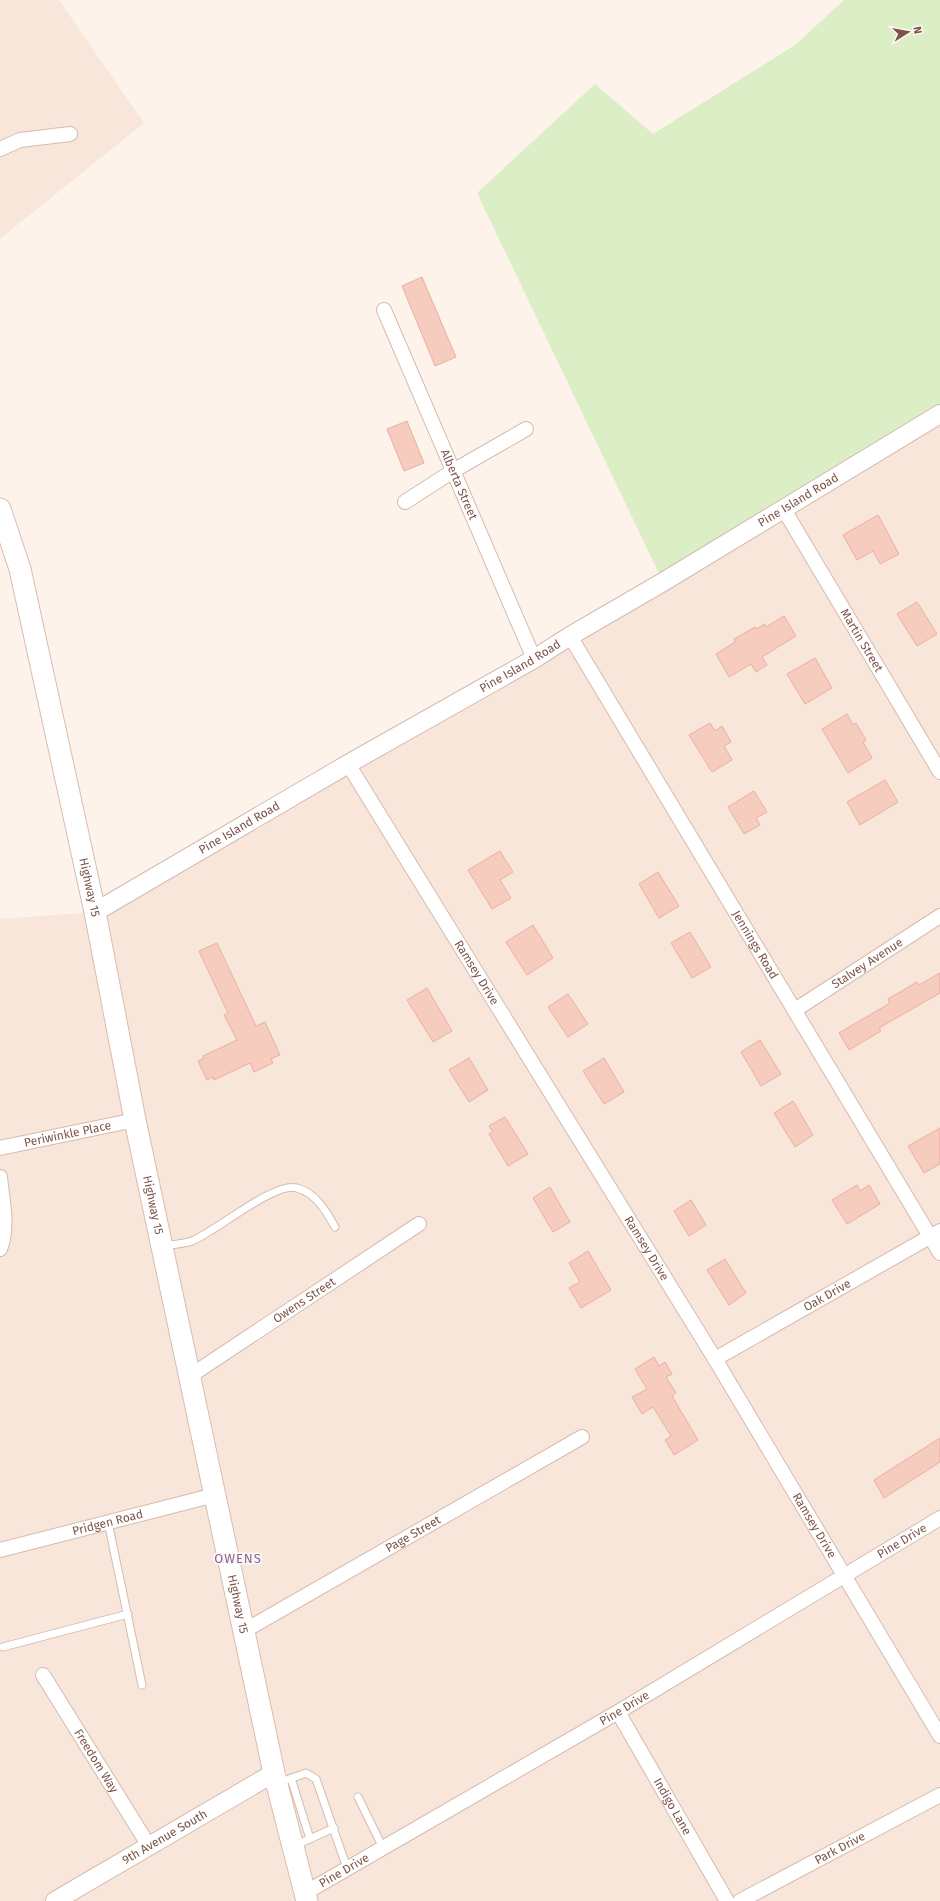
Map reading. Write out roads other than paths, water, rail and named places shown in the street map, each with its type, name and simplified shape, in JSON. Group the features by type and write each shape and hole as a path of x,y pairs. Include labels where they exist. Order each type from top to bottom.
{"main road":[{"name":"Highway 15","path":"0,509 20,569 95,912 135,1120 244,1631 280,1778 301,1843 306,1897"}],"street":[{"path":"0,149 20,140 70,134"},
{"name":"Alberta Street","path":"384,310 534,659"},
{"name":"Pine Island Road","path":"95,912 348,764 534,659 940,414"},
{"path":"405,502 453,471 526,429"},
{"name":"Martin Street","path":"783,508 940,772"},
{"name":"Jennings Road","path":"570,636 794,1010 935,1234 940,1253"},
{"name":"Ramsey Drive","path":"348,764 715,1359 940,1736"},
{"name":"Stalvey Avenue","path":"794,1010 940,916"},
{"name":"Periwinkle Place","path":"0,1148 135,1120"},
{"path":"0,1177 4,1213 3,1241 0,1249"},
{"name":"Owens Street","path":"190,1376 419,1224"},
{"name":"Oak Drive","path":"715,1359 935,1234"},
{"name":"Page Street","path":"244,1631 582,1437"},
{"name":"Pridgen Road","path":"0,1550 215,1494"},
{"name":"Pine Drive","path":"306,1897 348,1868 618,1712 940,1518"},
{"name":"Freedom Way","path":"43,1675 149,1846"},
{"name":"Indigo Lane","path":"618,1712 727,1901"},
{"name":"9th Avenue South","path":"55,1901 149,1846 280,1778"},
{"name":"Park Drive","path":"740,1901 940,1795"}],"lane":[{"path":"162,1246 191,1241 275,1192 296,1187 311,1195 322,1206 335,1227"},
{"path":"108,1522 142,1685"},
{"path":"3,1647 128,1614"},
{"path":"280,1778 306,1773 316,1779 348,1868"},
{"path":"358,1797 383,1848"},
{"path":"301,1843 334,1828"}],"district":[{"name":"OWENS","path":"238,1558"}]}
